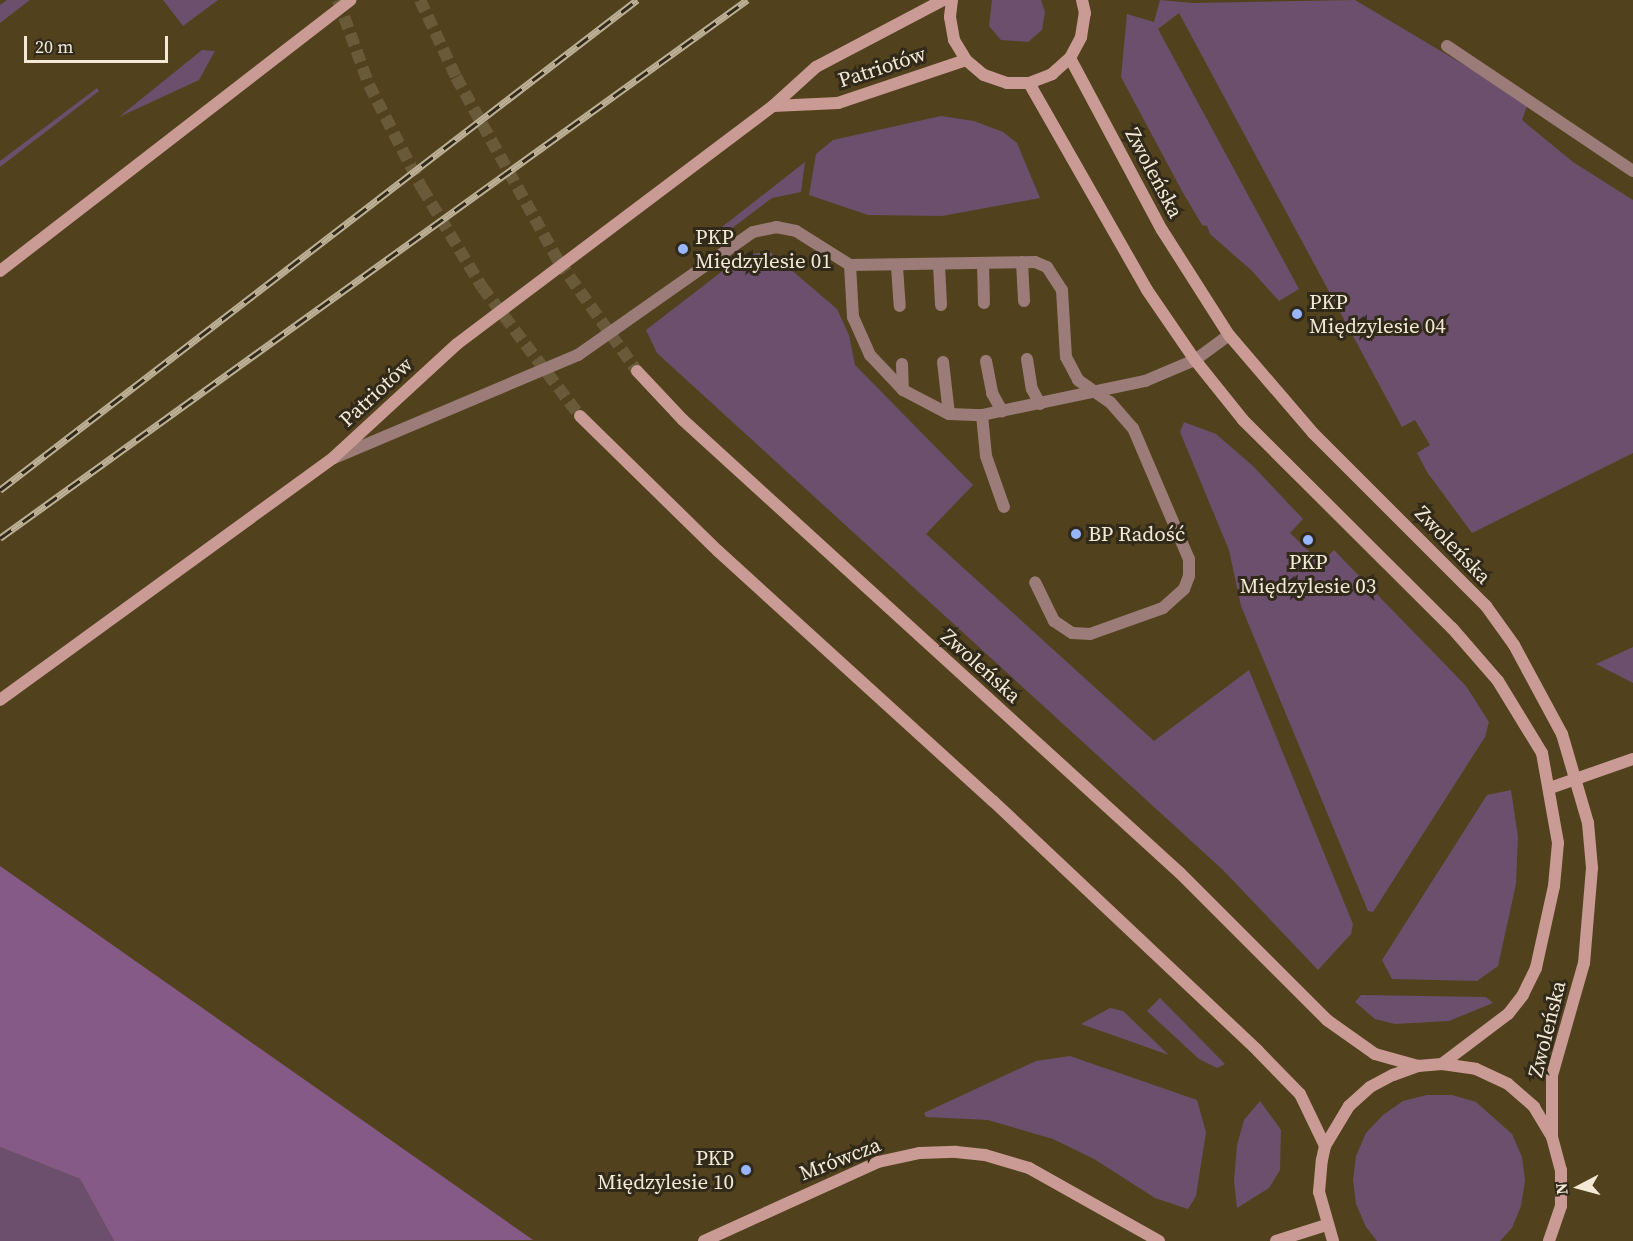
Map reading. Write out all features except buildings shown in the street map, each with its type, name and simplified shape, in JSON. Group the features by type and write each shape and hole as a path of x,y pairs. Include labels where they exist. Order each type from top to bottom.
{"street":[{"path":"0,271 351,0"},
{"name":"Patriotów","path":"0,700 333,458 457,344 773,106 816,67 943,0"},
{"path":"952,0 950,17 954,40 966,60 984,75 1007,83 1029,82 1052,74 1070,58 1081,37 1085,13 1082,0"},
{"name":"Zwoleńska","path":"1070,58 1162,230 1229,335 1313,433 1486,606 1514,645 1562,734 1578,780 1588,824 1592,868 1589,932 1584,963 1552,1075 1552,1137"},
{"name":"Patriotów","path":"773,106 838,103 966,60"},
{"name":"Zwoleńska","path":"1029,82 1147,290 1195,360 1243,420 1452,628 1498,681 1542,753 1558,843 1554,886 1536,968 1523,995 1508,1014 1442,1064"},
{"name":"Zwoleńska","path":"637,371 708,443 1180,873 1327,1020 1375,1054 1418,1066"},
{"path":"580,416 718,551 993,801 1258,1051 1300,1094 1325,1146"},
{"path":"1550,788 1633,759"},
{"path":"1333,1241 1326,1225 1319,1192 1325,1146 1349,1106 1370,1087 1418,1066 1442,1064 1476,1069 1508,1084 1534,1107 1552,1137 1561,1170 1561,1206 1550,1240"},
{"name":"Mrówcza","path":"704,1241 878,1162 920,1153 956,1152 985,1155 1029,1168 1159,1241"},
{"path":"1276,1241 1326,1225"}],"lane":[{"path":"1447,46 1633,171"},
{"path":"333,458 578,355 753,232 776,226 796,231 850,265 897,267 1022,262 1047,267 1062,290 1066,357 1078,380 1122,413 1133,428 1189,559 1189,576 1184,590 1163,608 1090,634 1072,633 1054,621 1035,582"},
{"path":"1022,262 1024,301"},
{"path":"983,263 984,303"},
{"path":"850,265 853,317 870,355 903,390 949,414 982,415 1145,381 1195,360 1229,335"},
{"path":"939,265 941,305"},
{"path":"897,267 900,306"},
{"path":"1027,359 1032,389 1040,404"},
{"path":"987,361 992,393 1002,411"},
{"path":"943,362 949,414"},
{"path":"902,364 903,390"},
{"path":"982,415 986,456 1004,507"}],"shaded area":[{"path":"7,0 30,0 0,23 0,5"},
{"path":"163,0 218,0 183,26"},
{"path":"992,0 1041,0 1045,12 1042,30 1028,42 1001,40 989,26"},
{"path":"1160,0 1193,3 1355,0 1528,103 1522,120 1573,162 1633,200 1633,453 1472,533 1427,472 1417,453 1430,445 1415,420 1402,427 1179,13 1158,29 1299,289 1279,301 1251,270 1210,234 1207,226 1202,225 1182,191 1121,77 1127,14 1154,22"},
{"path":"202,50 215,51 199,80 119,117"},
{"path":"97,88 99,91 0,167 0,161"},
{"path":"941,116 974,121 1003,132 1017,143 1040,198 942,216 868,215 809,195 816,154 833,140"},
{"path":"805,162 801,192 772,198 727,232 722,227"},
{"path":"769,251 837,309 849,335 855,365 973,485 926,534 1154,741 1249,670 1353,924 1351,934 1318,970 1223,870 657,353 646,330 742,256"},
{"path":"1184,422 1216,434 1253,466 1303,519 1290,533 1321,563 1334,550 1466,686 1489,722 1485,737 1373,912 1368,911 1241,606 1229,550 1180,432"},
{"path":"1633,647 1633,683 1596,664"},
{"path":"1511,790 1518,837 1516,884 1498,966 1477,981 1392,979 1382,960 1487,795"},
{"path":"0,866 533,1240 114,1241 80,1179 0,1147"},
{"path":"1361,995 1486,997 1493,1003 1449,1021 1395,1024 1375,1019 1355,1002"},
{"path":"1160,998 1225,1064 1217,1068 1199,1059 1147,1011"},
{"path":"1110,1008 1123,1011 1169,1055 1081,1024"},
{"path":"1070,1056 1197,1100 1206,1132 1196,1196 1188,1209 1155,1198 1094,1159 1053,1139 988,1120 926,1117 924,1113 1036,1061"},
{"path":"1427,1095 1452,1095 1476,1102 1512,1134 1522,1157 1525,1181 1521,1206 1512,1228 1500,1241 1377,1241 1366,1227 1356,1204 1353,1180 1356,1156 1366,1133 1383,1115 1403,1101"},
{"path":"1260,1101 1281,1130 1280,1170 1269,1188 1237,1208 1234,1181 1237,1145 1244,1120"},
{"path":"0,1147 80,1179 114,1241 0,1241"}],"tunnel":[{"path":"338,0 369,85 422,188 482,287 580,416"},
{"path":"420,0 456,77 559,262 637,371"}],"railway":[{"path":"0,490 637,0"},
{"path":"0,538 747,0"}],"place":[{"name":"PKP Międzylesie 01","path":"683,249"},
{"name":"PKP Międzylesie 04","path":"1297,314"},
{"name":"BP Radość","path":"1076,534"},
{"name":"PKP Międzylesie 03","path":"1308,540"},
{"name":"PKP Międzylesie 10","path":"746,1170"}]}
